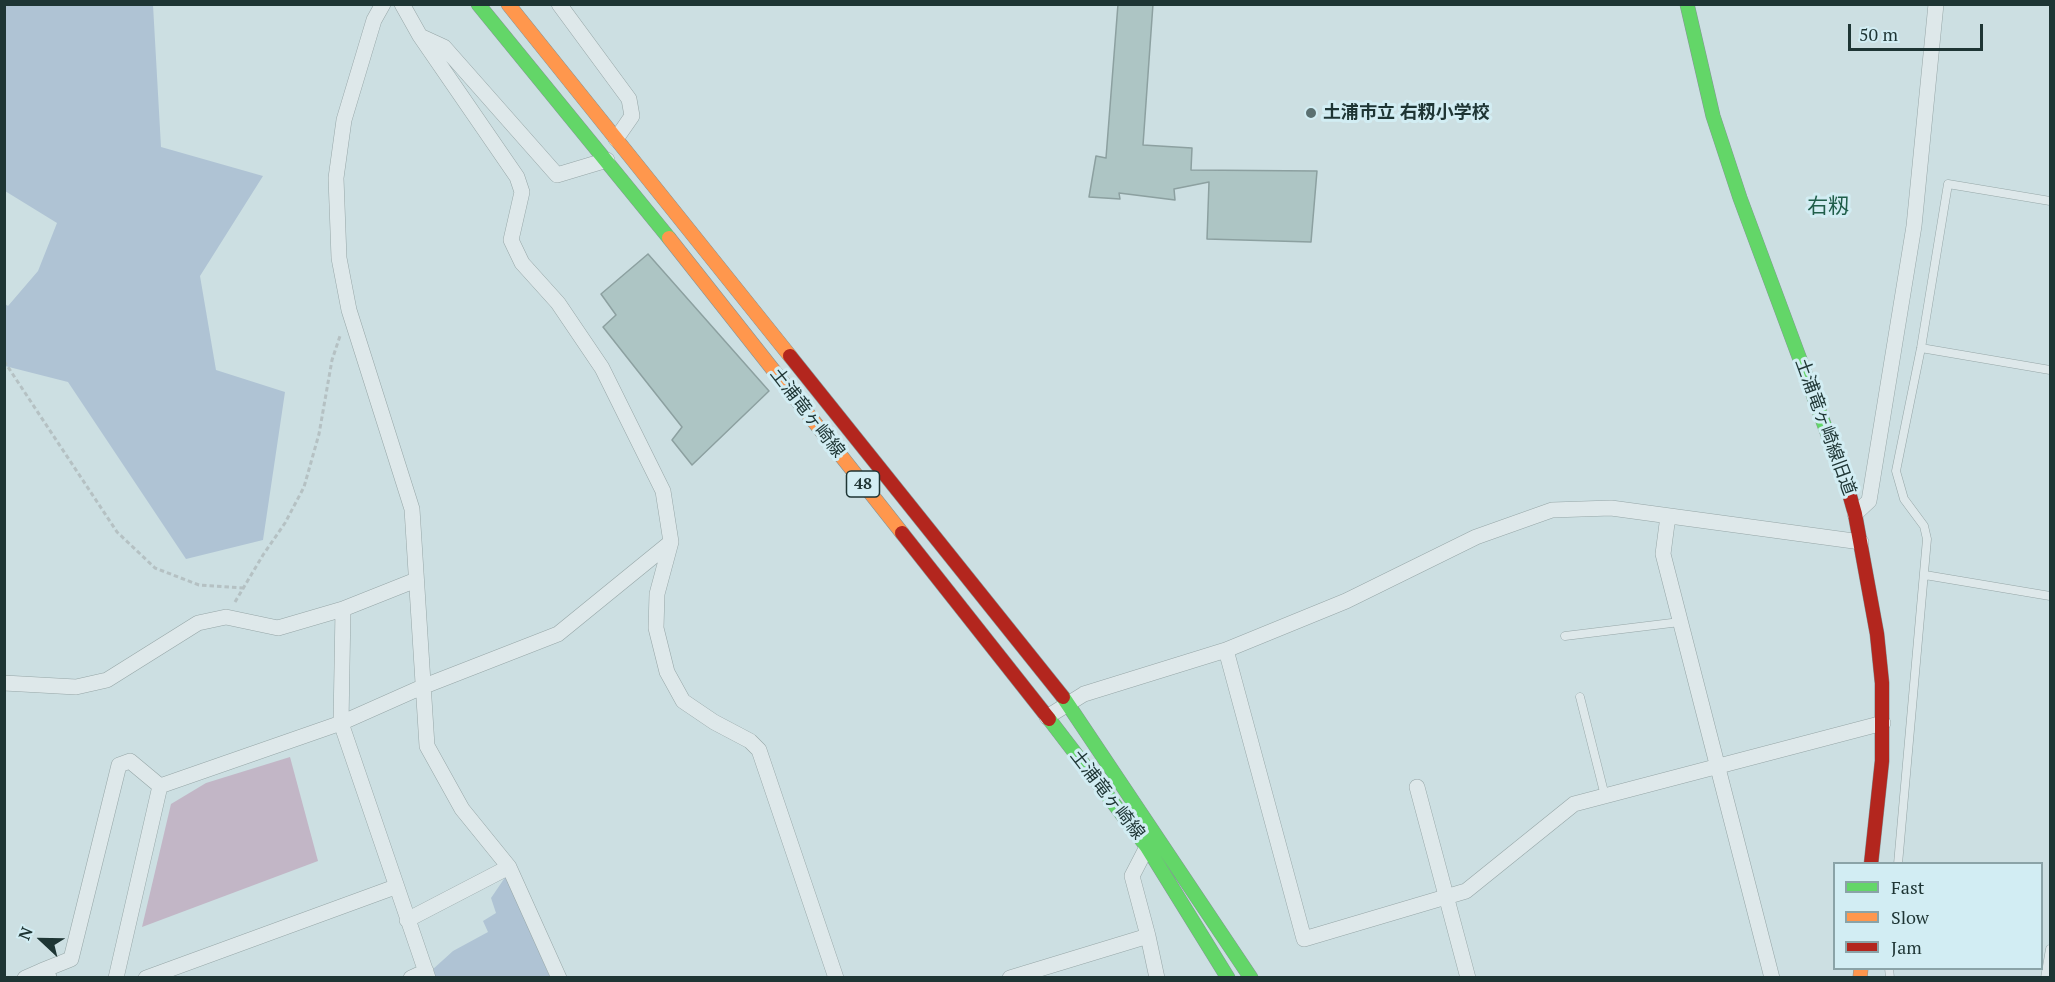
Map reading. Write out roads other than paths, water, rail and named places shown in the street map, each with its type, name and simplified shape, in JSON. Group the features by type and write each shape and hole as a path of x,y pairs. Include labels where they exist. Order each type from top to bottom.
{"main road":[{"name":"土浦竜ヶ崎線","path":"478,4 607,160 1047,717 1147,847 1228,978"},
{"name":"土浦竜ヶ崎線","path":"508,4 1069,704 1251,978"},
{"name":"土浦竜ヶ崎線旧道","path":"1687,4 1713,116 1740,198 1840,465 1856,514 1876,634 1883,723 1871,862"}],"street":[{"path":"383,4 374,20 344,120 336,178 339,258 349,310 412,509 427,746 462,809 509,867 559,978"},
{"path":"402,4 420,36 517,177 522,192 511,240 522,263 558,303 602,368 663,491 671,542 657,594 656,628 667,672 683,700 714,722 750,741 759,750 837,978"},
{"path":"559,4 629,99 632,116 616,139"},
{"path":"1856,514 1869,501 1912,238 1936,4"},
{"path":"420,36 444,47 556,175 607,160"},
{"path":"1047,717 1084,694 1226,650 1346,601 1476,537 1552,510 1611,508 1861,542"},
{"path":"1668,516 1663,554 1772,978"},
{"path":"160,786 341,723 422,687 558,634 671,542"},
{"path":"4,683 76,687 107,680 198,623 226,617 278,628 343,609 416,580"},
{"path":"343,609 341,723 395,887 427,974 411,978"},
{"path":"1226,650 1304,939 1466,891 1574,804 1883,723"},
{"path":"25,978 46,974 71,959 119,765 130,761 160,786"},
{"path":"116,978 160,786"},
{"path":"1417,787 1468,978"},
{"path":"1147,847 1132,876 1158,978"},
{"path":"407,920 509,867"},
{"path":"146,978 395,887"},
{"path":"1010,978 1148,936"}],"lane":[{"path":"1898,862 1927,539 1924,526 1904,499 1896,471 1921,348 1948,184 2050,201"},
{"path":"1921,348 2050,370"},
{"path":"1925,575 2050,596"},
{"path":"1564,636 1680,622"},
{"path":"1580,697 1605,796"},
{"path":"2046,978 2050,949"}],"place":[{"name":"土浦市立 右籾小学校","path":"1311,113"}],"district":[{"name":"右籾","path":"1828,207"}]}
